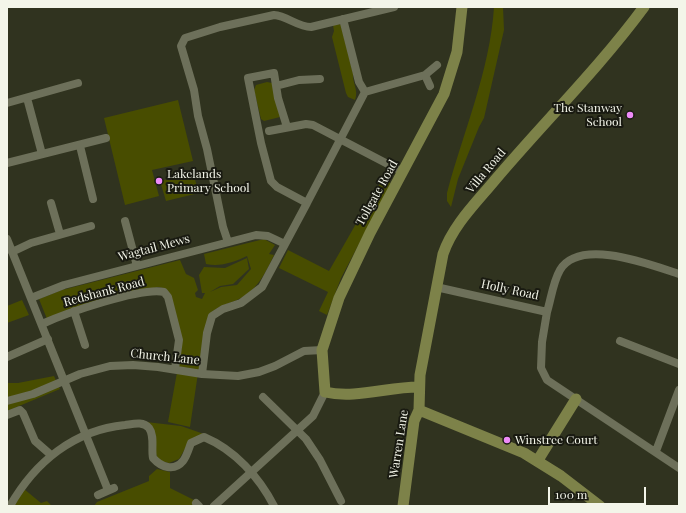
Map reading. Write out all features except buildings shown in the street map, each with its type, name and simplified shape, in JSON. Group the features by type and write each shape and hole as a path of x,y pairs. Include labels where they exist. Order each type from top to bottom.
{"street":[{"path":"228,242 223,227 207,149 198,116 194,90 180,46 185,38 220,27 274,16 282,16 307,27 394,7"},
{"name":"Tollgate Road","path":"325,392 322,350 342,289 444,94 457,54 461,32 462,7"},
{"name":"Villa Road","path":"418,387 436,287 447,241 644,7"},
{"path":"344,19 359,82 365,92"},
{"path":"202,374 208,328 212,316 223,309 245,300 262,287 365,92 425,75 437,65"},
{"path":"287,128 278,98 274,72 248,78 271,181 277,187 306,203"},
{"path":"425,75 430,86"},
{"path":"276,86 299,80 320,79"},
{"path":"7,103 78,84"},
{"path":"27,98 42,154"},
{"path":"269,131 306,124 313,125 403,172"},
{"path":"7,163 80,146 106,138"},
{"path":"80,146 93,198"},
{"path":"51,203 60,234"},
{"path":"125,221 136,266"},
{"path":"12,252 31,243 91,226"},
{"name":"Wagtail Mews","path":"31,298 64,285 228,242 263,235 285,244"},
{"path":"7,239 86,434 111,489 98,495"},
{"path":"547,312 559,272 563,266 579,256 601,254 645,263 679,274"},
{"name":"Holly Road","path":"436,287 547,312 542,342 541,368 548,380 656,451 679,468"},
{"name":"Redshank Road","path":"42,324 74,311 153,290 164,292 168,296 179,340 175,369"},
{"path":"74,311 85,346"},
{"path":"7,357 48,339"},
{"path":"620,341 679,364"},
{"name":"Church Lane","path":"7,401 33,394 65,380 110,366 133,365 175,369 202,374 238,376 259,372 292,359 304,351 322,350"},
{"path":"214,506 314,416 325,392 336,395 418,387"},
{"name":"Warren Lane","path":"403,506 414,421 419,410 418,387"},
{"path":"656,451 679,390"},
{"path":"263,397 298,430 320,460 341,501"},
{"path":"538,460 576,399"},
{"path":"7,415 20,410 35,441 51,455"},
{"path":"419,410 501,442 538,460 593,504"},
{"path":"8,506 21,486 36,468 51,455 86,434 117,426 138,423 145,425 151,433 153,458 163,467 173,468 183,461 191,443 204,437 216,442 251,472 266,489 274,506"}],"shaded area":[{"path":"494,7 503,7 504,30 484,118 458,179 451,207 447,201 447,193 482,78"},
{"path":"333,25 341,25 353,73 353,80 356,90 355,100 348,97 346,93 332,37 334,31"},
{"path":"267,82 272,83 280,117 264,121 261,119 254,90 256,85"},
{"path":"178,100 193,161 152,170 159,196 125,205 104,118"},
{"path":"386,171 390,176 390,185 341,278 327,315 319,311 328,292 279,268 288,250 329,271 357,222 366,211"},
{"path":"193,173 199,193 166,201 160,181"},
{"path":"264,239 275,245 269,254 274,255 260,281 244,296 221,306 212,312 198,373 190,427 168,422 182,345 163,288 158,287 73,309 47,319 39,299 62,290 180,260 186,274 194,278 198,290 195,293 196,297 202,299 205,293 202,293 199,275 204,267 225,268 247,258 249,269 233,284 220,286 210,292 221,287 237,285 251,269 247,256 227,263 212,265 206,264 204,254"},
{"path":"22,300 29,315 7,323 7,306"},
{"path":"54,376 60,389 7,411 7,383 18,383"},
{"path":"146,422 181,426 204,434 186,447 179,459 169,463 161,461 157,457"},
{"path":"157,469 170,472 170,488 196,501 193,506 94,506 97,502 149,481 149,476"},
{"path":"24,489 41,503 47,501 52,506 14,506"}],"place":[{"name":"The Stanway School","path":"630,115"},
{"name":"Lakelands Primary School","path":"159,181"},
{"name":"Winstree Court","path":"507,440"}]}
